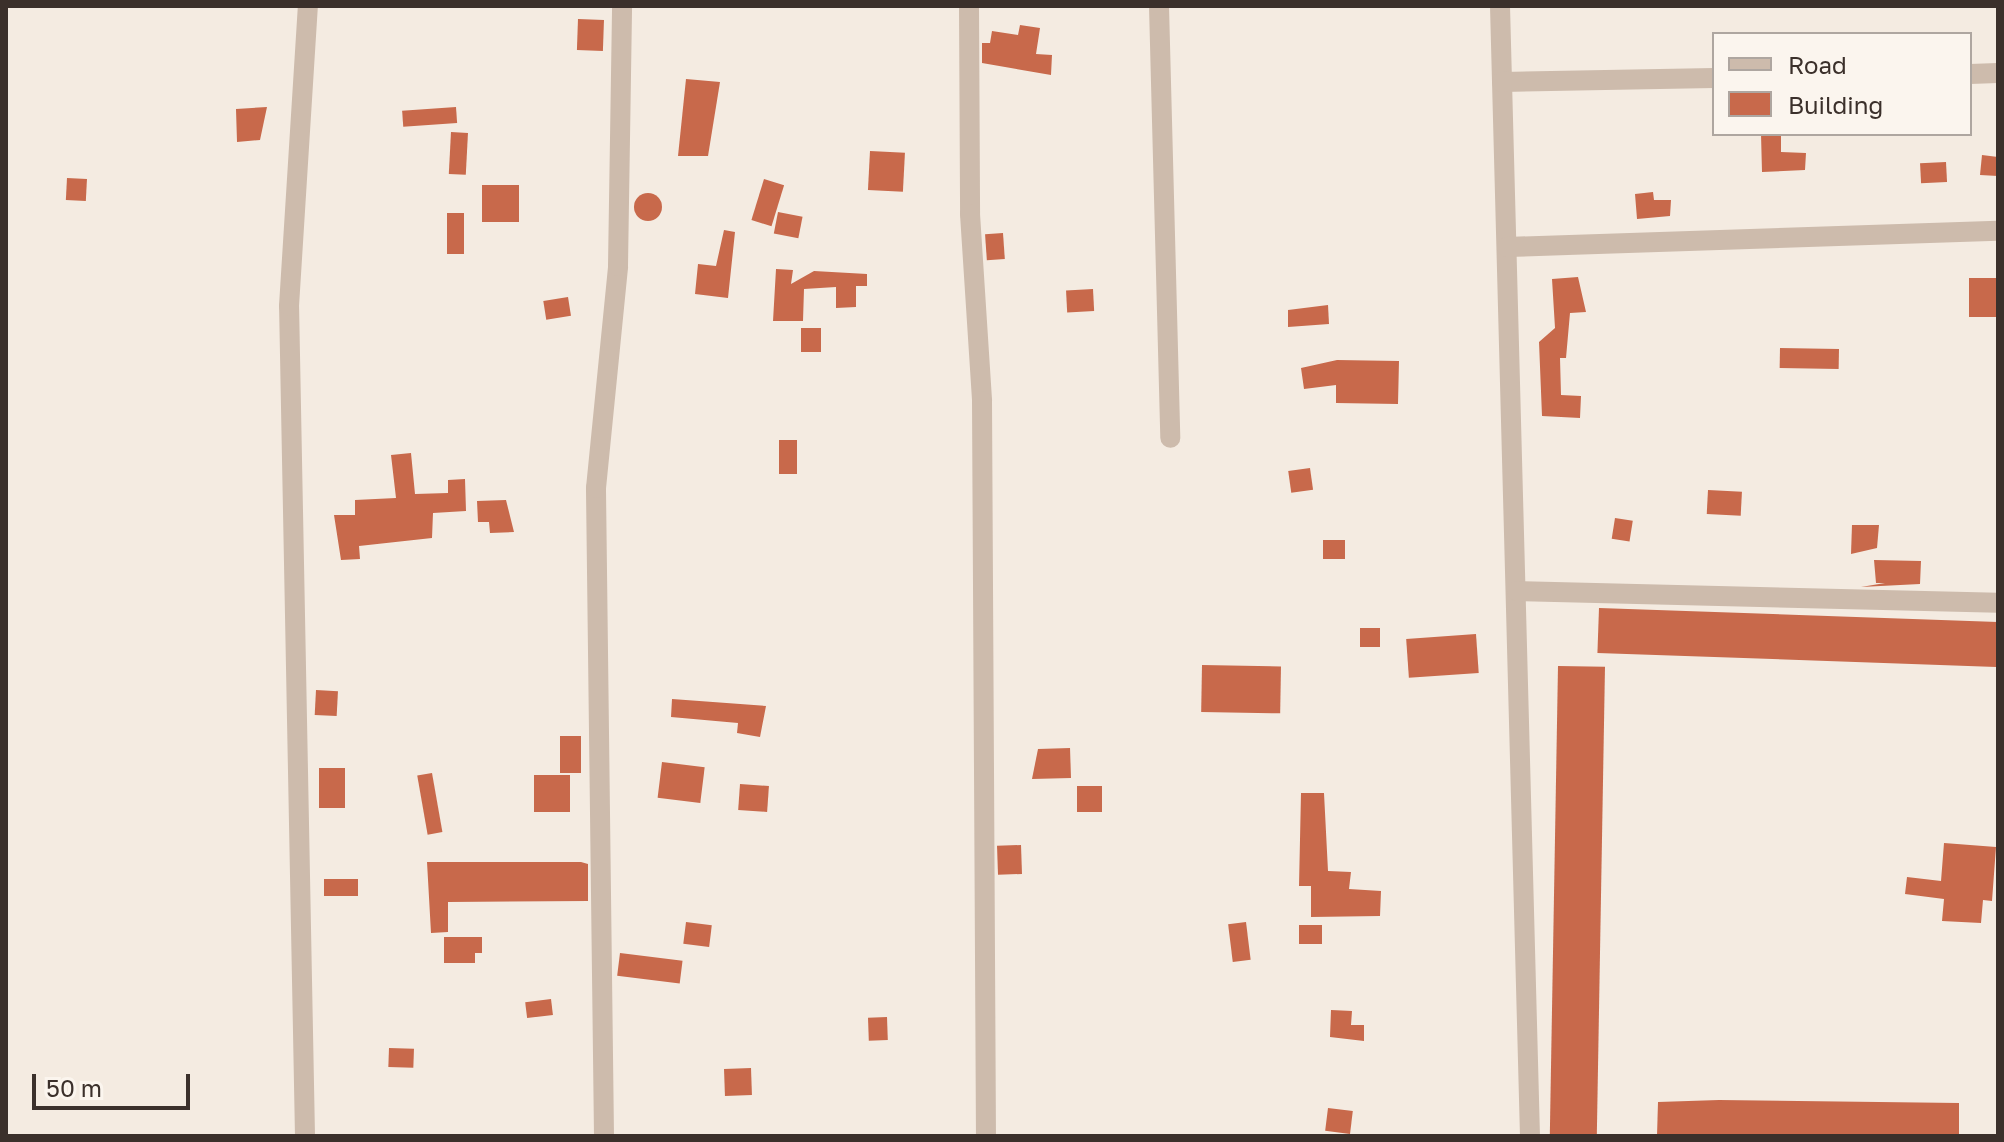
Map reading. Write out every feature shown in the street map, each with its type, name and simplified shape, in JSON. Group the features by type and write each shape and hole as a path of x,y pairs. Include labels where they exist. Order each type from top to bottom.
{"street":[{"path":"305,1136 289,306 308,6"},
{"path":"604,1136 596,488 618,266 622,6"},
{"path":"969,6 970,214 982,401 986,1136"},
{"path":"1159,6 1170,438"},
{"path":"1500,6 1530,1136"},
{"path":"1972,74 1998,73"},
{"path":"1502,82 1712,78"},
{"path":"1507,247 1998,231"},
{"path":"1517,591 1998,603"}],"building":[{"path":"578,19 604,20 603,51 577,50"},
{"path":"1020,25 1040,28 1036,54 1052,55 1051,75 982,63 982,43 990,43 992,31 1018,35"},
{"path":"686,79 720,82 708,156 678,156"},
{"path":"267,107 260,140 237,142 236,109"},
{"path":"456,107 457,123 403,127 402,111"},
{"path":"451,132 468,133 466,175 449,174"},
{"path":"1761,136 1781,136 1781,152 1806,153 1805,170 1762,172"},
{"path":"870,151 905,153 903,192 868,190"},
{"path":"1982,155 1998,157 1998,176 1980,175"},
{"path":"1946,162 1947,182 1921,183 1920,163"},
{"path":"67,178 87,179 86,201 66,200"},
{"path":"764,179 784,185 772,226 751,220"},
{"path":"482,185 519,185 519,222 482,222"},
{"path":"1653,192 1654,200 1671,200 1670,216 1637,219 1635,194"},
{"path":"648,193 658,197 662,207 658,217 648,221 638,217 634,207 638,197"},
{"path":"778,212 803,217 798,238 774,234"},
{"path":"447,213 464,213 464,254 447,254"},
{"path":"724,230 735,232 728,298 695,294 698,264 716,266"},
{"path":"1003,233 1005,259 987,260 985,234"},
{"path":"776,269 793,270 791,284 814,271 867,274 867,286 856,286 856,307 836,308 836,287 804,289 803,321 773,321"},
{"path":"1578,277 1586,312 1570,313 1566,358 1560,358 1561,395 1581,396 1580,418 1542,416 1539,342 1555,328 1552,279"},
{"path":"1969,278 1998,278 1998,317 1969,317"},
{"path":"1093,289 1094,311 1067,312 1066,290"},
{"path":"568,297 571,316 546,320 543,301"},
{"path":"1328,305 1329,324 1288,327 1288,310"},
{"path":"801,328 821,328 821,352 801,352"},
{"path":"1780,348 1839,349 1839,369 1780,368"},
{"path":"1337,360 1399,361 1398,404 1336,403 1336,385 1304,389 1301,368"},
{"path":"779,440 797,440 797,474 779,474"},
{"path":"411,453 415,494 448,493 448,480 465,479 466,511 433,513 432,538 359,546 360,559 341,560 334,515 355,515 355,500 396,498 391,455"},
{"path":"1310,468 1313,490 1291,493 1288,471"},
{"path":"1708,490 1742,492 1741,516 1707,514"},
{"path":"506,500 514,532 490,533 489,522 478,522 477,501"},
{"path":"1615,518 1633,521 1629,542 1612,539"},
{"path":"1852,525 1879,525 1877,548 1851,554"},
{"path":"1323,540 1345,540 1345,559 1323,559"},
{"path":"1874,560 1921,561 1920,584 1861,587 1885,583 1876,583"},
{"path":"1599,608 1998,622 1996,667 1597,653"},
{"path":"1360,628 1380,628 1380,647 1360,647"},
{"path":"1476,634 1479,673 1409,678 1406,639"},
{"path":"1202,665 1281,666 1280,713 1201,712"},
{"path":"1558,666 1605,667 1597,1136 1550,1136"},
{"path":"316,690 338,691 337,716 315,715"},
{"path":"672,699 766,706 760,737 737,733 738,723 671,717"},
{"path":"560,736 581,736 581,773 560,773"},
{"path":"1070,748 1071,778 1032,779 1038,749"},
{"path":"662,762 705,767 700,803 658,798"},
{"path":"319,768 345,768 345,808 319,808"},
{"path":"432,773 442,832 428,835 417,776"},
{"path":"534,775 570,775 570,812 534,812"},
{"path":"740,784 769,786 767,812 738,810"},
{"path":"1077,786 1102,786 1102,812 1077,812"},
{"path":"1301,793 1324,793 1328,871 1351,872 1349,889 1381,891 1380,916 1311,917 1311,886 1299,886"},
{"path":"1944,843 1996,847 1992,901 1983,900 1981,923 1942,921 1944,899 1905,894 1907,877 1941,881"},
{"path":"1021,845 1022,874 998,875 997,846"},
{"path":"427,862 581,862 588,864 588,901 448,902 448,932 431,933"},
{"path":"324,879 358,879 358,896 324,896"},
{"path":"686,922 712,925 709,947 683,944"},
{"path":"1246,922 1251,960 1233,962 1228,924"},
{"path":"1299,925 1322,925 1322,944 1299,944"},
{"path":"444,937 482,937 482,953 475,953 475,963 444,963"},
{"path":"620,953 683,961 680,984 617,976"},
{"path":"551,999 553,1015 527,1018 525,1002"},
{"path":"1331,1010 1352,1011 1351,1025 1364,1025 1364,1041 1330,1037"},
{"path":"887,1017 888,1040 869,1041 868,1018"},
{"path":"389,1048 414,1049 413,1068 388,1067"},
{"path":"751,1068 752,1095 725,1096 724,1069"},
{"path":"1658,1102 1959,1103 1959,1136 1657,1136"},
{"path":"1328,1108 1353,1111 1350,1134 1325,1131"}]}
